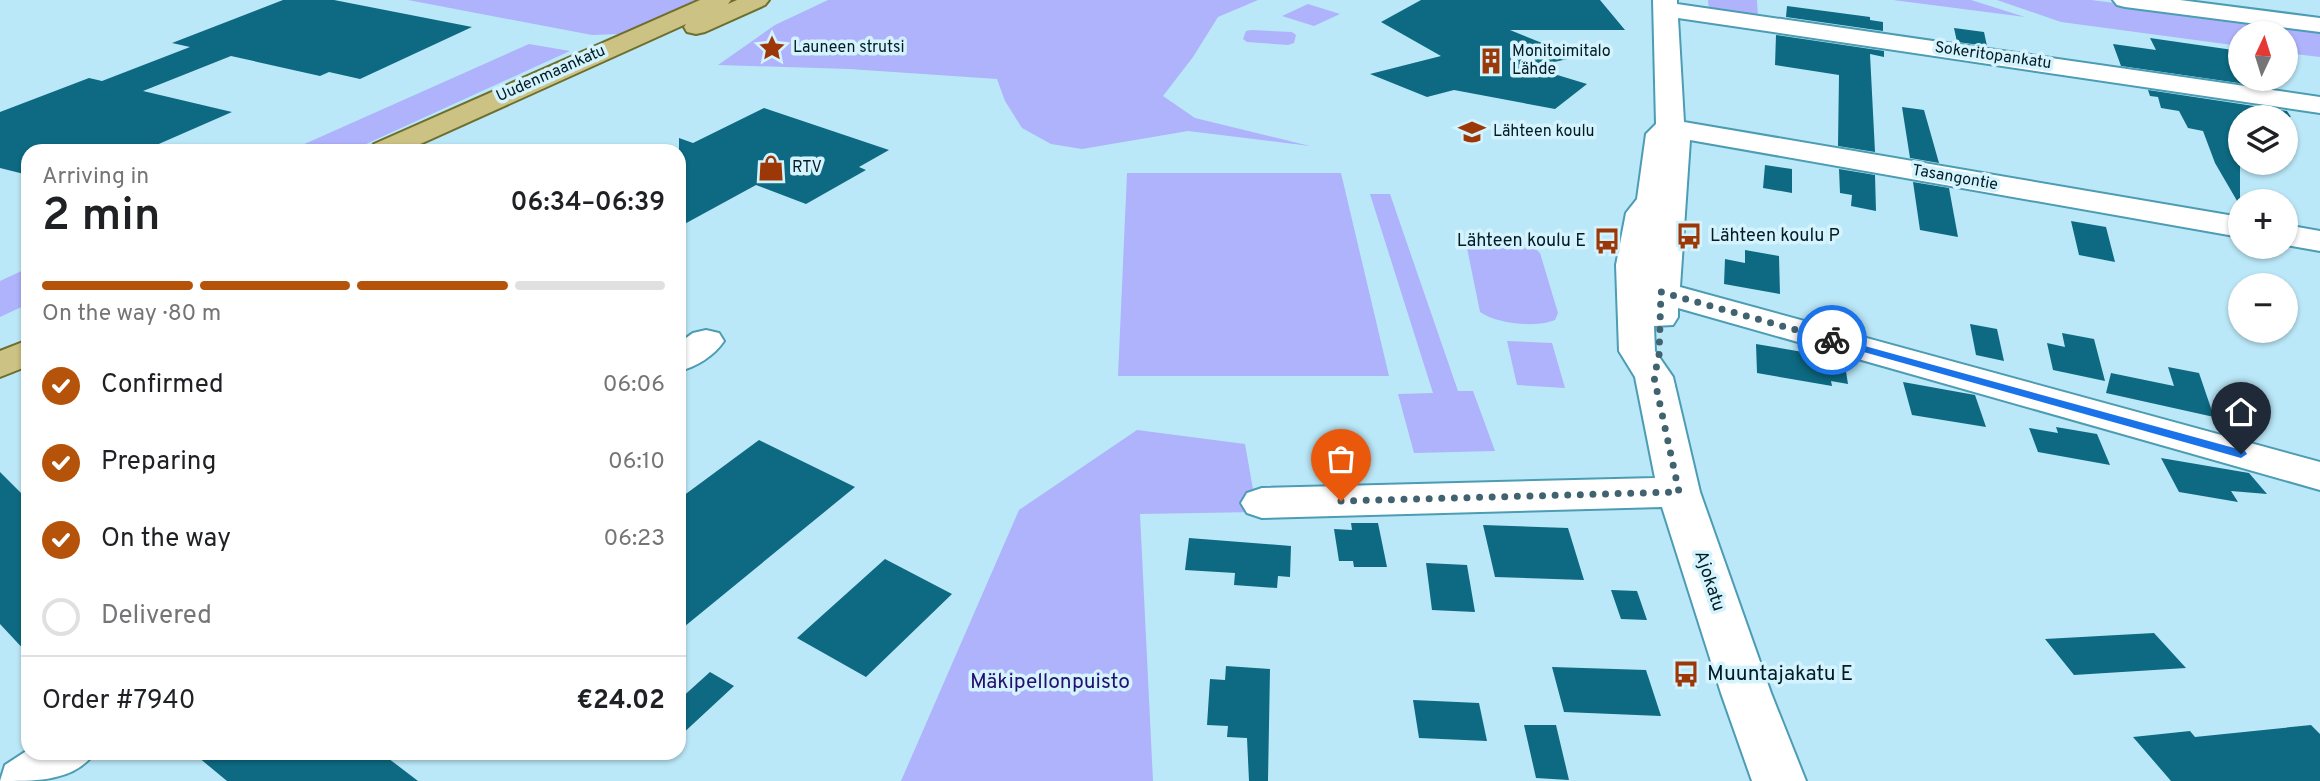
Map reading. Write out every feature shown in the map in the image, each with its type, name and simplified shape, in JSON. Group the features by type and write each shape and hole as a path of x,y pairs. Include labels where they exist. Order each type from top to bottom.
{"main road":[{"name":"Uudenmaankatu","path":"397,144 719,0"},
{"name":"Uudenmaankatu","path":"444,144 757,0"},
{"path":"0,336 21,326"},
{"path":"0,366 21,355"}],"street":[{"path":"2125,0 2320,25"},
{"name":"Sokeritopankatu","path":"1665,4 2320,105"},
{"name":"Ajokatu","path":"1665,4 1670,128 1677,143 1637,351 1654,377 1679,492 1746,693 1779,781"},
{"name":"Tasangontie","path":"1670,128 2228,225"},
{"path":"2298,237 2320,241"},
{"path":"1648,288 2320,476"},
{"path":"1262,503 1679,492"},
{"path":"24,781 57,760"}],"green space":[{"path":"408,0 696,0 620,34 592,35"},
{"path":"828,0 1258,0 1218,17 1193,57 1163,96 1195,118 1310,146 1188,131 1082,149 1051,144 1022,128 1005,101 997,79 849,69 718,65 775,25"},
{"path":"1708,0 1757,0 1758,17 1709,10"},
{"path":"1893,0 1971,0 2025,17"},
{"path":"1997,0 2091,0 2257,21 2228,21 2228,44 2061,22"},
{"path":"1308,4 1340,14 1314,26 1282,16"},
{"path":"2298,26 2320,29 2320,57 2298,54"},
{"path":"1246,31 1292,32 1296,35 1294,43 1288,45 1247,42 1243,39"},
{"path":"529,44 570,51 366,144 304,144"},
{"path":"1127,173 1341,173 1389,376 1118,376"},
{"path":"1370,194 1390,194 1458,391 1473,391 1495,451 1414,453 1398,394 1433,393"},
{"path":"1480,240 1520,242 1540,253 1558,313 1555,320 1538,324 1517,323 1496,319 1480,312 1467,248"},
{"path":"21,271 21,307 0,317 0,281"},
{"path":"1507,341 1552,343 1565,388 1517,385"},
{"name":"Mäkipellonpuisto","path":"1137,430 1245,444 1257,512 1140,514 1153,781 901,781 1019,510"}],"building":[{"path":"283,0 334,0 472,27 360,79 329,72 320,76 231,56 143,91 232,112 159,144 21,144 21,173 0,168 0,112 89,78 102,81 190,47 172,43"},
{"name":"Monitoimitalo Lähde","path":"1421,0 1600,0 1625,30 1510,30 1577,57 1531,67 1587,84 1555,109 1454,90 1427,97 1370,74 1441,56 1381,22"},
{"path":"1787,6 1870,17 1870,20 1883,22 1883,31 1786,17"},
{"path":"1954,28 1984,32 1987,46 1957,42"},
{"path":"1776,35 1884,51 1884,57 1870,54 1875,152 1838,146 1839,75 1775,65"},
{"path":"2150,38 2228,49 2228,81 2121,66 2113,44 2156,50"},
{"path":"2148,90 2247,105 2228,105 2228,175 2240,175 2240,189 2230,189 2215,163 2203,131 2188,128 2179,111 2161,108 2158,97 2150,96"},
{"path":"1902,107 1924,110 1939,163 1910,158"},
{"name":"RTV","path":"764,108 889,150 859,167 866,170 806,204 756,185 686,223 686,144 679,144 679,138 693,143"},
{"path":"1765,165 1792,169 1792,193 1763,188"},
{"path":"1839,169 1875,175 1876,211 1851,206 1852,195 1840,193"},
{"path":"1913,182 1949,188 1958,237 1920,230"},
{"path":"2071,221 2106,227 2115,262 2079,255"},
{"path":"1745,250 1779,256 1780,294 1724,284 1725,259 1745,263"},
{"path":"1970,324 1997,329 2004,361 1976,355"},
{"path":"2062,333 2094,339 2105,381 2053,370 2047,343 2065,347"},
{"path":"1756,344 1844,359 1848,384 1831,381 1832,386 1757,373"},
{"path":"2168,367 2199,373 2214,417 2106,393 2111,373 2174,386"},
{"path":"1903,382 1975,395 1986,427 1912,415"},
{"path":"2056,427 2097,434 2110,465 2038,452 2029,428 2058,433"},
{"path":"759,440 855,487 686,625 686,494"},
{"path":"2161,458 2249,473 2267,494 2231,491 2238,502 2179,492"},
{"path":"0,472 21,493 21,646 0,624"},
{"path":"1351,523 1378,523 1387,567 1354,567 1353,561 1339,561 1334,529 1352,530"},
{"path":"1483,525 1568,528 1584,580 1495,577"},
{"path":"1189,538 1291,546 1290,577 1278,576 1277,588 1234,585 1235,573 1185,570"},
{"path":"885,559 952,594 866,677 797,638"},
{"path":"1426,563 1467,565 1475,612 1432,610"},
{"path":"1611,590 1637,591 1647,620 1621,619"},
{"path":"2154,633 2186,668 2074,675 2045,639"},
{"path":"1226,666 1270,669 1268,781 1249,781 1247,738 1227,737 1228,726 1207,725 1210,679 1225,680"},
{"path":"1552,667 1646,670 1661,716 1564,712"},
{"path":"710,672 734,686 686,731 686,694"},
{"path":"1413,700 1479,703 1487,741 1419,738"},
{"path":"1524,725 1556,725 1569,780 1536,778"},
{"path":"2311,725 2320,734 2320,781 2171,781 2133,737 2190,731 2195,737"},
{"path":"202,760 390,760 418,781 227,781"}],"way so far":[{"path":"1341,501 1679,492 1654,377 1659,356 1661,292 1832,340"}],"place":[{"name":"Launeen strutsi","path":"772,48"},
{"name":"Monitoimitalo Lähde","path":"1491,61"},
{"name":"Lähteen koulu","path":"1472,132"},
{"name":"RTV","path":"771,168"},
{"name":"Lähteen koulu P","path":"1689,236"},
{"name":"Lähteen koulu E","path":"1607,241"},
{"name":"Muuntajakatu E","path":"1686,674"}],"route":[{"path":"1832,340 2241,454"}]}
